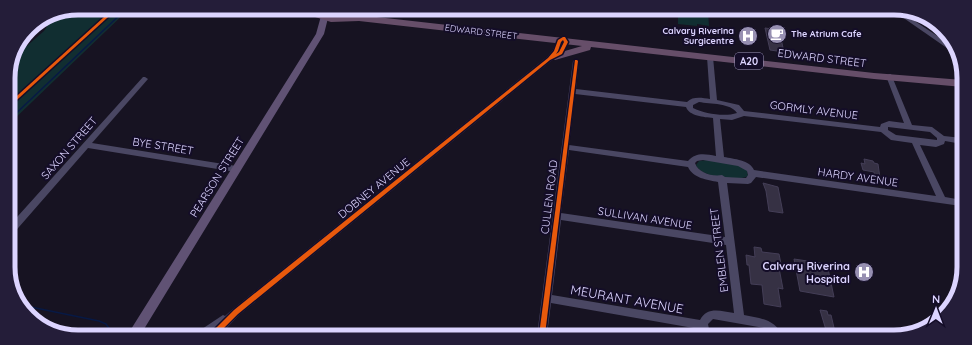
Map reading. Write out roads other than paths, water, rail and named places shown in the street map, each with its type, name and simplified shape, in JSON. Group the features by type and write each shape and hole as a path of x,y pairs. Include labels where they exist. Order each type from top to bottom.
{"highway":[{"name":"EDWARD STREET","path":"345,15 359,18 536,38 616,44 624,47"},
{"name":"EDWARD STREET","path":"365,15 600,46 624,47 957,87"},
{"path":"536,38 551,46 552,57 573,50 600,46"},
{"name":"EDWARD STREET","path":"890,78 957,84"}],"main road":[{"name":"PEARSON STREET","path":"320,34 325,15"},
{"name":"PEARSON STREET","path":"136,330 320,34 339,15"}],"street":[{"path":"903,16 950,48"},
{"name":"DOBNEY AVENUE","path":"213,330 552,57 560,53 563,40"},
{"path":"710,57 714,102"},
{"name":"CULLEN ROAD","path":"543,330 576,61"},
{"path":"890,78 910,126"},
{"name":"SAXON STREET","path":"15,225 145,79"},
{"name":"GORMLY AVENUE","path":"572,91 689,105"},
{"name":"GORMLY AVENUE","path":"689,105 690,102 695,100 735,105 742,113"},
{"name":"GORMLY AVENUE","path":"689,105 690,109 696,113 716,116 735,118 740,116 742,113 884,130 887,134 894,138 936,144 941,142 941,138"},
{"path":"716,116 720,160"},
{"name":"GORMLY AVENUE","path":"884,130 884,126 889,124 910,126 932,130 939,134 941,138 957,140"},
{"path":"915,141 942,200"},
{"name":"BYE STREET","path":"86,145 236,169"},
{"name":"HARDY AVENUE","path":"566,147 691,164 692,160 699,157 740,163 748,167 752,173 957,202"},
{"path":"691,164 693,170 700,175 744,181 751,179 752,173"},
{"name":"EMBLEN STREET","path":"722,178 739,318"},
{"name":"SULLIVAN AVENUE","path":"557,216 730,242"},
{"name":"MEURANT AVENUE","path":"546,298 703,325"},
{"path":"705,330 703,325 705,319 713,314 766,324 773,330"}],"waterway":[{"path":"15,114 120,15"},
{"path":"29,307 99,321 106,324 110,330"}],"place":[{"name":"The Atrium Cafe","path":"777,34"},
{"name":"Calvary Riverina Surgicentre","path":"748,36"},
{"name":"Calvary Riverina Hospital","path":"864,272"}]}
